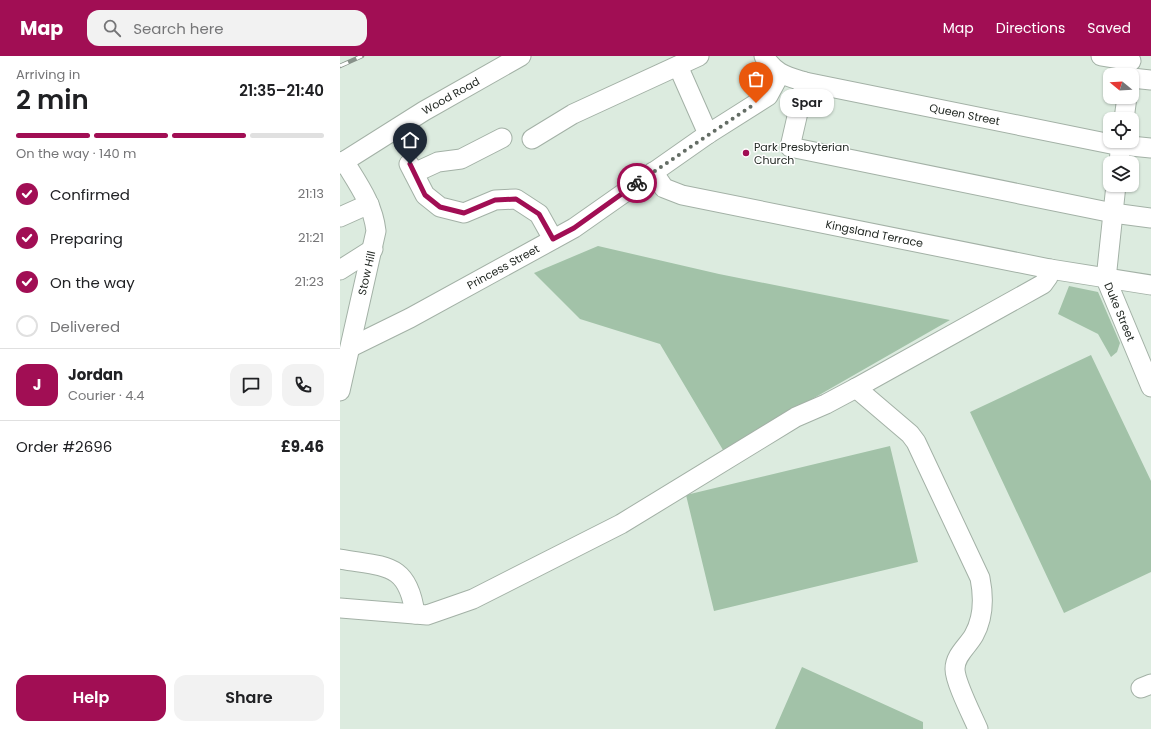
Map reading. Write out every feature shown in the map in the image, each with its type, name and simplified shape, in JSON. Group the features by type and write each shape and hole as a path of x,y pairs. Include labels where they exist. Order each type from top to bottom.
{"street":[{"name":"Wood Road","path":"342,162 424,111 521,56"},
{"path":"532,139 573,114 700,56"},
{"path":"764,56 769,64 780,74"},
{"path":"1101,56 1131,68"},
{"path":"678,66 708,134"},
{"path":"1139,73 1151,80"},
{"name":"Queen Street","path":"780,74 805,82 1120,150 1151,148"},
{"name":"Princess Street","path":"351,347 416,314 574,228 708,134 768,96 780,74"},
{"path":"805,82 790,147 1113,213 1151,218"},
{"path":"502,138 461,160 438,162 412,169 425,195 440,207 464,213 495,200 516,199 539,214 553,239"},
{"name":"Stow Hill","path":"340,391 373,250 376,231 374,215 369,204 342,162"},
{"name":"Kingsland Terrace","path":"653,172 664,188 682,195 1050,269 1151,285"},
{"name":"Duke Street","path":"1115,192 1106,279 1144,350 1151,387"},
{"path":"340,217 369,204"},
{"path":"340,270 373,250"},
{"path":"340,608 428,615 473,600 621,524 796,417 826,404 856,388 1043,284 1048,277 1050,269"},
{"path":"856,388 910,434 916,442 980,578 983,594 979,623 974,635 959,655 955,670 978,729"},
{"path":"340,559 386,568 400,574 408,583 416,614"}],"green space":[{"path":"598,246 719,274 950,320 723,450 660,344 580,319 534,273"},
{"path":"1069,286 1098,292 1120,343 1117,352 1111,357 1098,334 1058,314"},
{"path":"1091,355 1151,481 1151,572 1064,613 970,412"},
{"path":"890,446 918,562 714,611 686,495"},
{"path":"802,667 923,722 923,729 775,729"}],"railway":[{"path":"340,66 362,56"}],"way so far":[{"path":"637,183 756,103"}],"place":[{"name":"Spar","path":"756,103"},
{"name":"Park Presbyterian Church","path":"746,153"}],"route":[{"path":"410,164 425,195 440,207 464,213 495,200 516,199 539,214 553,239 574,228 637,183"}]}
